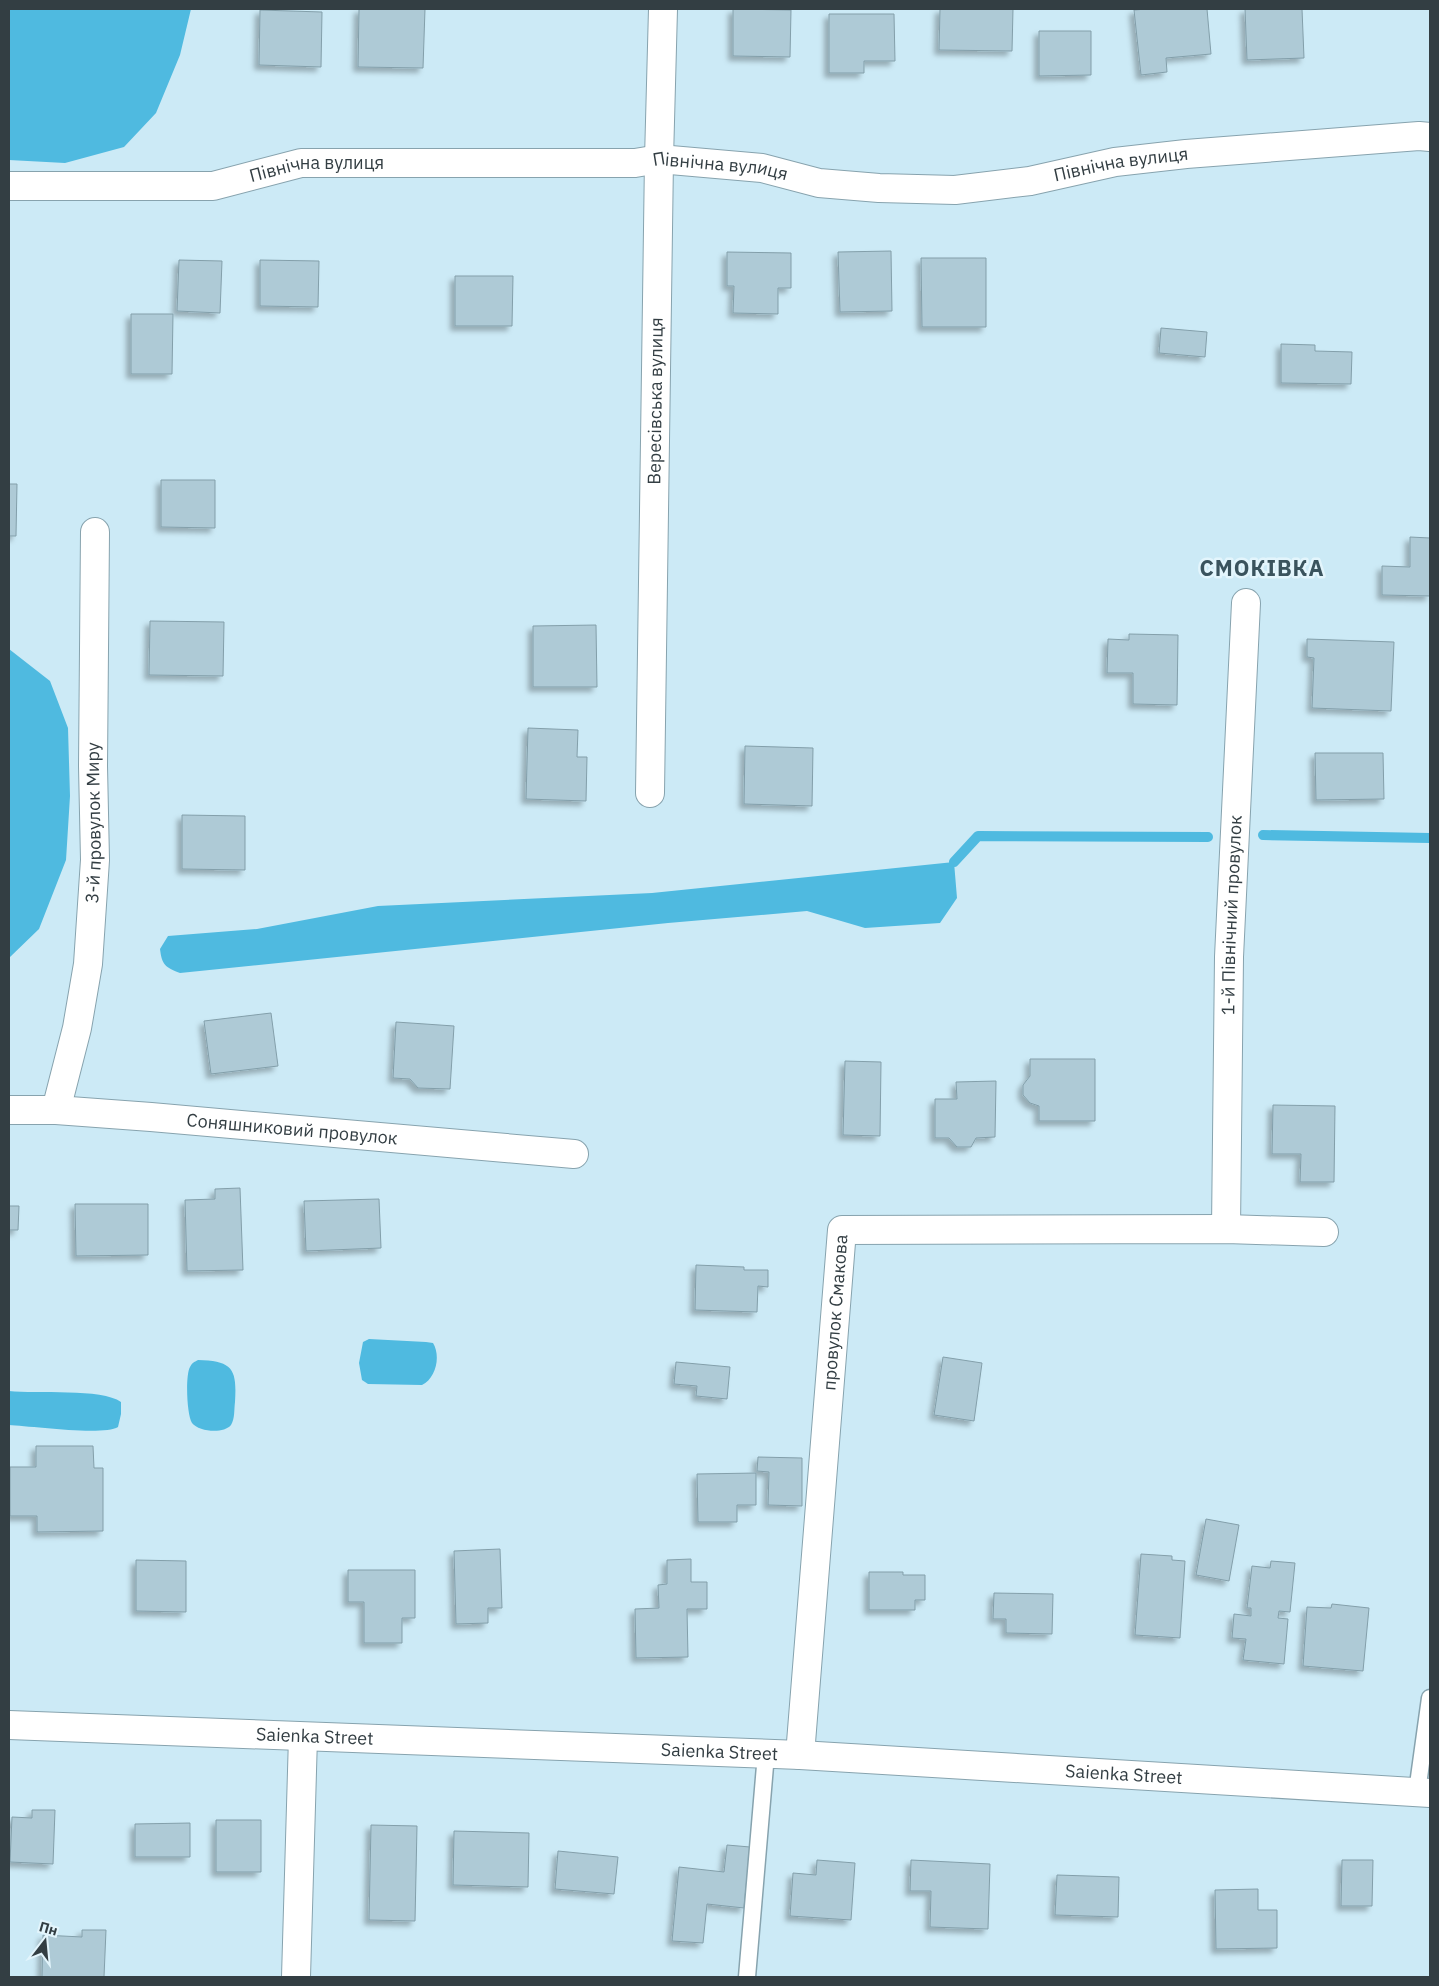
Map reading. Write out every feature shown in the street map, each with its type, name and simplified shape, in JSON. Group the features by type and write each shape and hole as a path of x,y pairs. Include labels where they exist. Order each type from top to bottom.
{"street":[{"name":"Вересівська вулиця","path":"650,793 659,159 664,9"},
{"name":"Північна вулиця","path":"9,186 213,186 301,163 635,163 659,159 762,168 818,183 880,188 955,190 1030,181 1115,162 1186,154 1342,141 1430,137"},
{"name":"3-й провулок Миру","path":"56,1110 77,1028 88,964 95,860 92,766 95,532"},
{"name":"1-й Північний провулок","path":"1226,1229 1229,956 1246,603"},
{"name":"Соняшниковий провулок","path":"9,1110 56,1110 574,1154"},
{"name":"провулок Смакова","path":"800,1755 842,1230 1226,1229 1324,1232"},
{"name":"Saienka Street","path":"9,1725 800,1755 1424,1792"},
{"path":"296,1977 303,1737"}],"lane":[{"path":"1424,1792 1430,1698"},
{"path":"747,1977 766,1754"}],"water":[{"path":"9,9 191,9 180,55 156,113 124,147 65,163 9,160"},
{"path":"9,649 50,681 68,728 70,796 66,860 39,929 9,958"},
{"path":"954,862 957,898 940,923 865,928 807,911 668,923 180,973 165,965 160,949 168,936 257,929 378,906 652,893"},
{"path":"369,1339 433,1343 437,1354 434,1372 427,1382 422,1385 368,1384 362,1380 359,1363 363,1342"},
{"path":"198,1360 219,1362 226,1365 233,1374 235,1382 234,1417 231,1425 223,1430 211,1431 200,1428 195,1426 190,1419 187,1387 188,1372 193,1363"},
{"path":"9,1391 84,1393 112,1398 121,1402 118,1427 110,1430 82,1431 9,1425"}],"building":[{"path":"359,9 425,9 423,68 358,67"},
{"path":"733,9 791,10 790,57 733,56"},
{"path":"940,9 1013,9 1012,51 939,50"},
{"path":"1207,9 1211,54 1166,58 1167,72 1141,75 1134,10"},
{"path":"1245,9 1302,9 1304,58 1247,60"},
{"path":"260,10 322,12 321,67 259,65"},
{"path":"829,14 894,14 895,61 864,61 864,73 829,73"},
{"path":"1039,31 1091,31 1091,75 1039,76"},
{"path":"891,251 892,311 840,312 838,252"},
{"path":"727,252 791,253 791,288 778,288 778,314 733,313 734,286 727,286"},
{"path":"921,258 986,258 986,327 922,327"},
{"path":"179,260 222,261 220,313 177,311"},
{"path":"260,260 319,261 318,307 260,306"},
{"path":"455,276 513,276 512,326 455,326"},
{"path":"131,314 173,314 172,374 131,374"},
{"path":"1161,328 1207,332 1205,357 1159,353"},
{"path":"1281,344 1315,345 1315,351 1352,352 1351,384 1281,383"},
{"path":"161,480 215,480 215,528 161,527"},
{"path":"9,484 17,484 16,536 9,536"},
{"path":"1410,537 1430,538 1430,596 1382,595 1382,566 1410,567"},
{"path":"150,621 224,622 223,676 149,675"},
{"path":"596,625 597,687 533,687 533,626"},
{"path":"1129,634 1178,635 1177,705 1133,704 1133,673 1107,673 1108,639 1129,640"},
{"path":"1307,639 1394,642 1391,711 1312,708 1314,658 1307,657"},
{"path":"528,728 578,730 577,757 587,757 586,801 526,799"},
{"path":"745,746 813,748 812,806 744,804"},
{"path":"1315,753 1383,753 1384,799 1316,800"},
{"path":"182,815 245,816 245,870 182,869"},
{"path":"271,1013 278,1066 211,1074 204,1021"},
{"path":"396,1022 454,1026 450,1089 418,1088 410,1079 393,1078"},
{"path":"1030,1059 1095,1059 1095,1121 1039,1121 1039,1106 1030,1103 1023,1095 1023,1085 1030,1076"},
{"path":"845,1061 881,1062 880,1136 843,1135"},
{"path":"996,1081 995,1137 976,1138 971,1147 957,1147 949,1138 935,1138 935,1099 957,1099 956,1082"},
{"path":"1273,1105 1335,1106 1334,1182 1300,1182 1301,1154 1272,1154"},
{"path":"240,1188 243,1270 187,1271 185,1200 215,1199 215,1189"},
{"path":"379,1199 381,1248 306,1251 304,1201"},
{"path":"75,1204 148,1204 148,1255 76,1256"},
{"path":"9,1206 19,1206 18,1230 9,1230"},
{"path":"696,1265 744,1267 744,1270 768,1270 768,1287 758,1286 757,1312 695,1310"},
{"path":"943,1357 982,1363 974,1421 934,1415"},
{"path":"676,1362 730,1367 727,1399 696,1396 697,1386 674,1384"},
{"path":"36,1446 93,1446 94,1468 103,1468 103,1531 37,1532 37,1516 10,1516 10,1467 36,1467"},
{"path":"758,1457 802,1458 802,1506 768,1505 769,1472 757,1471"},
{"path":"756,1473 756,1505 737,1505 737,1522 698,1522 697,1474"},
{"path":"1206,1519 1239,1525 1229,1581 1196,1575"},
{"path":"500,1549 502,1608 488,1608 488,1623 456,1624 454,1551"},
{"path":"1141,1554 1172,1556 1172,1560 1185,1561 1180,1638 1135,1635"},
{"path":"691,1559 691,1582 707,1582 707,1609 687,1609 688,1657 636,1658 635,1609 659,1608 658,1585 667,1584 667,1560"},
{"path":"136,1560 186,1561 186,1612 136,1611"},
{"path":"1271,1561 1295,1563 1290,1612 1279,1611 1278,1618 1288,1619 1284,1664 1243,1660 1246,1639 1232,1638 1234,1614 1251,1616 1251,1608 1247,1608 1252,1566 1270,1568"},
{"path":"348,1570 415,1570 415,1618 402,1618 402,1643 364,1643 364,1602 348,1602"},
{"path":"869,1572 903,1572 903,1575 925,1575 925,1600 915,1600 915,1610 869,1610"},
{"path":"994,1593 1053,1594 1052,1634 1006,1633 1006,1619 993,1619"},
{"path":"1332,1604 1369,1608 1363,1671 1303,1666 1307,1607 1331,1608"},
{"path":"32,1810 55,1810 53,1864 10,1862 12,1817 32,1818"},
{"path":"216,1820 261,1820 261,1872 216,1872"},
{"path":"190,1823 190,1857 135,1857 135,1824"},
{"path":"371,1825 417,1826 415,1921 369,1920"},
{"path":"454,1831 529,1833 528,1887 453,1885"},
{"path":"727,1845 750,1847 744,1908 707,1904 703,1943 672,1941 679,1867 724,1872"},
{"path":"558,1851 618,1857 614,1894 555,1889"},
{"path":"817,1860 855,1863 851,1920 790,1916 793,1873 816,1875"},
{"path":"911,1860 990,1864 988,1929 930,1927 931,1891 910,1891"},
{"path":"1342,1860 1373,1860 1372,1906 1341,1906"},
{"path":"1057,1875 1119,1877 1118,1917 1055,1915"},
{"path":"1258,1889 1258,1910 1277,1910 1277,1948 1216,1949 1215,1890"},
{"path":"82,1930 106,1930 104,1977 42,1977 43,1935 82,1937"}],"waterway":[{"path":"1263,835 1430,838"},
{"path":"954,862 978,836 1208,837"}],"district":[{"name":"СМОКІВКА","path":"1262,568"}]}
